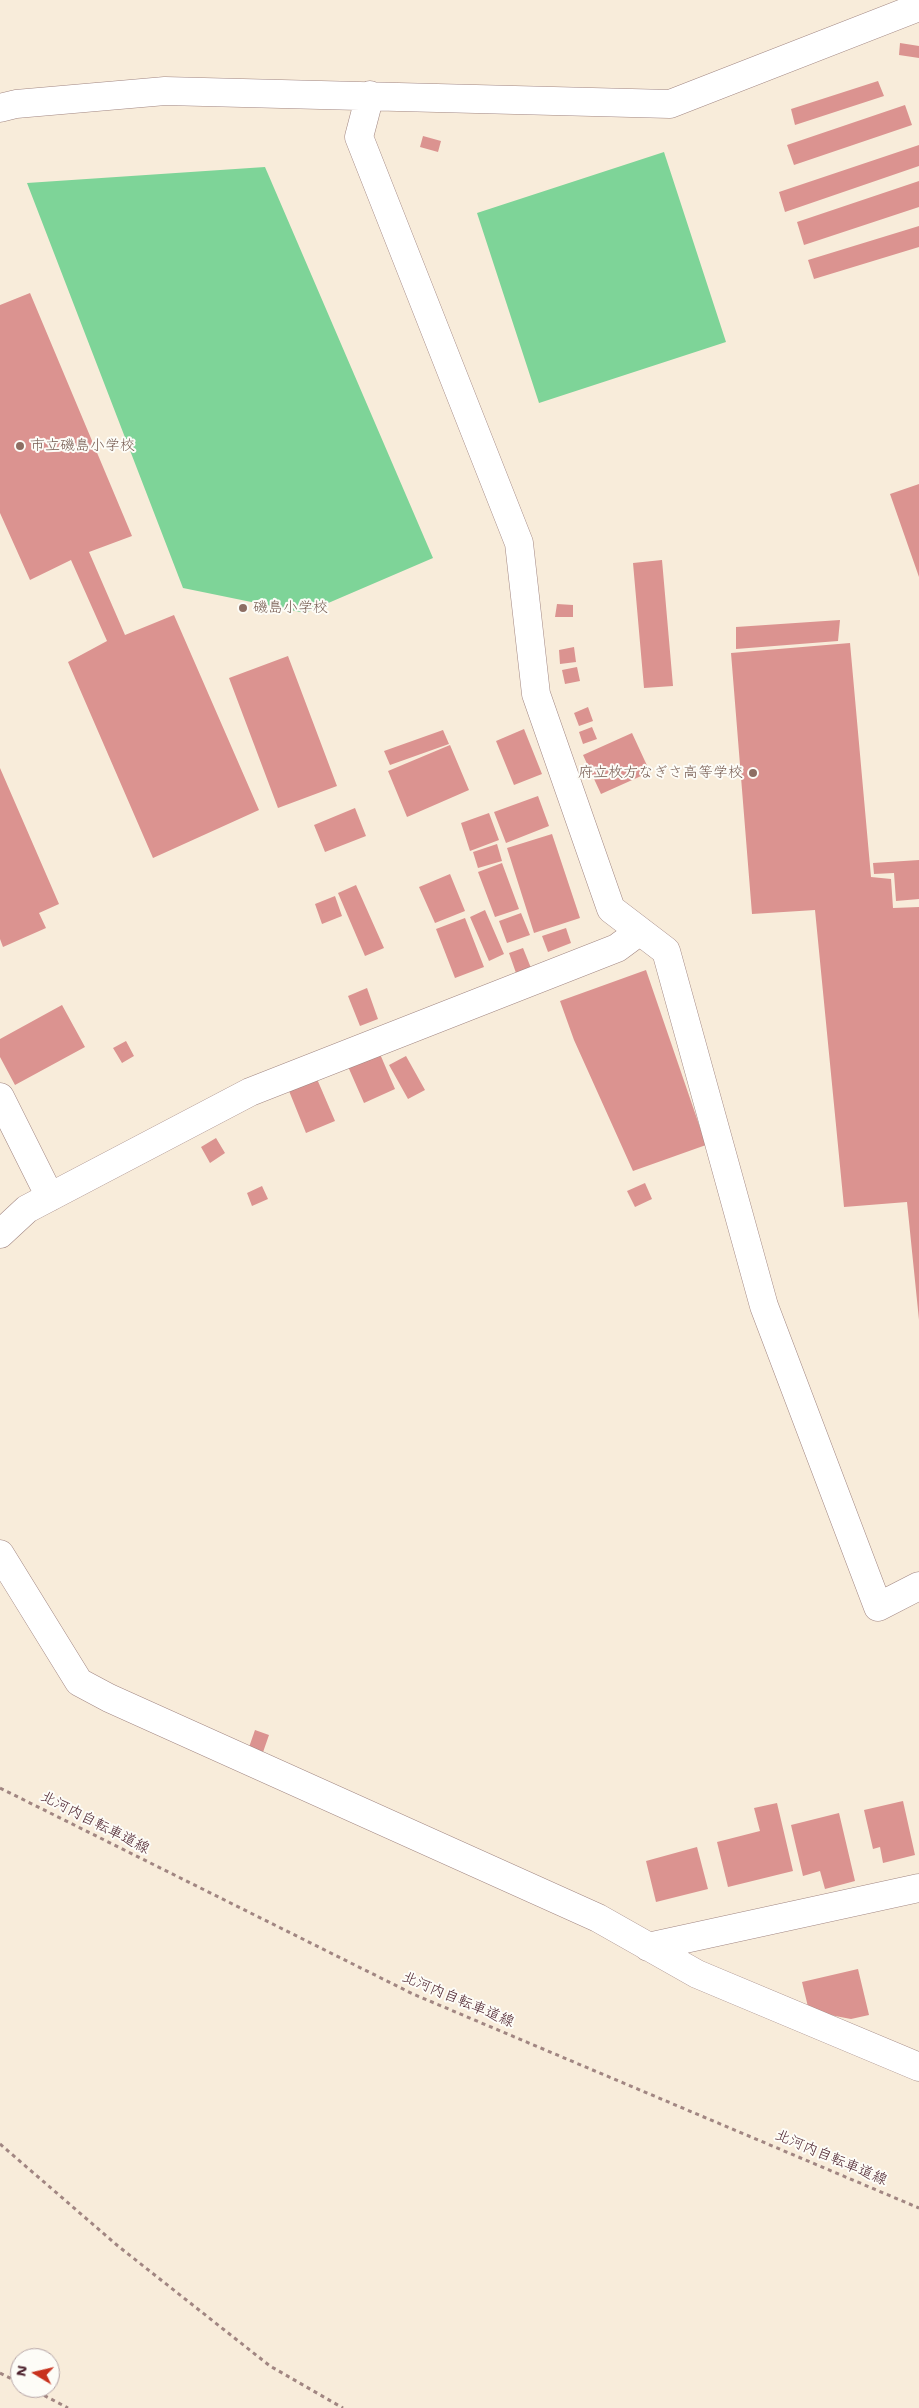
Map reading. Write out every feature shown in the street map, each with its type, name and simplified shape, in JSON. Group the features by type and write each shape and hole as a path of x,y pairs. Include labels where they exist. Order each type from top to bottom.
{"street":[{"path":"0,108 16,104 165,91 670,104 919,7"},
{"path":"370,95 359,137 520,543 536,694 611,909 666,951 764,1306 878,1607 919,1586"},
{"path":"0,1234 28,1209 250,1092 617,948 640,931"},
{"path":"0,1097 50,1197"},
{"path":"0,1554 79,1682 109,1698 598,1918 698,1974 919,2067"},
{"path":"648,1947 919,1888"}],"path":[{"name":"北河内自転車道線","path":"0,1788 413,1994 919,2208"},
{"path":"0,2144 118,2246 270,2366 343,2408"},
{"path":"49,2398 68,2408"}],"green space":[{"path":"664,152 726,342 539,403 477,213"},
{"path":"265,167 433,558 305,613 183,588 27,183"}],"building":[{"path":"900,43 919,46 919,58 899,55"},
{"path":"878,81 884,96 795,125 791,109"},
{"path":"905,105 912,125 794,165 787,145"},
{"path":"423,136 441,141 438,152 420,147"},
{"path":"919,145 919,166 785,212 779,192"},
{"path":"919,181 919,207 804,245 797,222"},
{"path":"919,226 919,247 814,279 808,260"},
{"path":"30,293 132,536 89,552 125,635 174,615 259,810 153,858 68,662 107,641 71,560 30,580 0,513 0,305"},
{"path":"919,484 919,577 890,494"},
{"path":"662,560 673,686 644,688 633,563"},
{"path":"557,604 573,605 573,617 555,617"},
{"path":"840,620 838,641 736,649 736,627"},
{"path":"850,643 871,877 891,879 893,908 919,907 919,1320 907,1202 844,1207 815,910 752,914 731,653"},
{"path":"574,647 576,662 560,664 559,650"},
{"path":"288,656 337,786 278,808 229,678"},
{"path":"577,667 580,681 565,684 562,670"},
{"path":"588,707 593,721 579,726 574,713"},
{"path":"592,727 597,739 583,744 579,732"},
{"path":"524,729 542,774 514,785 496,741"},
{"path":"443,730 449,744 390,765 384,751"},
{"path":"632,733 650,772 601,794 583,755"},
{"path":"450,745 469,790 407,817 388,771"},
{"path":"0,768 59,904 39,913 46,928 3,947 0,939"},
{"path":"538,796 549,826 506,843 494,812"},
{"path":"355,808 366,836 325,852 314,825"},
{"path":"489,813 499,840 470,851 461,823"},
{"path":"552,834 580,918 534,933 507,848"},
{"path":"497,844 502,861 478,868 473,852"},
{"path":"919,860 919,899 896,901 894,873 874,874 873,863"},
{"path":"502,863 519,909 495,917 478,872"},
{"path":"450,874 465,911 435,923 419,887"},
{"path":"356,885 384,948 365,956 338,893"},
{"path":"335,896 342,916 322,924 315,904"},
{"path":"485,910 504,954 489,961 470,917"},
{"path":"521,913 530,935 507,943 499,921"},
{"path":"465,918 484,967 455,978 436,929"},
{"path":"566,928 571,943 548,952 542,936"},
{"path":"523,948 531,968 516,973 509,953"},
{"path":"646,970 706,1145 633,1171 574,1040 560,1001"},
{"path":"367,988 378,1019 360,1026 348,996"},
{"path":"62,1005 85,1047 15,1085 0,1057 0,1039"},
{"path":"126,1041 134,1056 122,1063 113,1048"},
{"path":"377,1047 395,1089 364,1103 346,1062"},
{"path":"406,1056 425,1090 408,1099 389,1065"},
{"path":"317,1079 335,1121 306,1133 289,1091"},
{"path":"216,1138 225,1153 210,1163 201,1147"},
{"path":"645,1183 652,1199 635,1207 627,1191"},
{"path":"262,1186 268,1199 252,1206 247,1193"},
{"path":"255,1730 269,1735 262,1755 248,1750"},
{"path":"903,1801 915,1855 883,1863 880,1847 873,1849 864,1810"},
{"path":"777,1803 793,1871 728,1887 717,1842 760,1831 754,1808"},
{"path":"839,1813 855,1881 825,1889 820,1871 803,1876 791,1825"},
{"path":"697,1847 708,1889 656,1902 646,1861"},
{"path":"858,1969 869,2015 851,2019 809,2011 802,1982"}],"place":[{"name":"市立磯島小学校","path":"20,446"},
{"name":"磯島小学校","path":"243,608"},
{"name":"府立枚方なぎさ高等学校","path":"753,773"}]}
